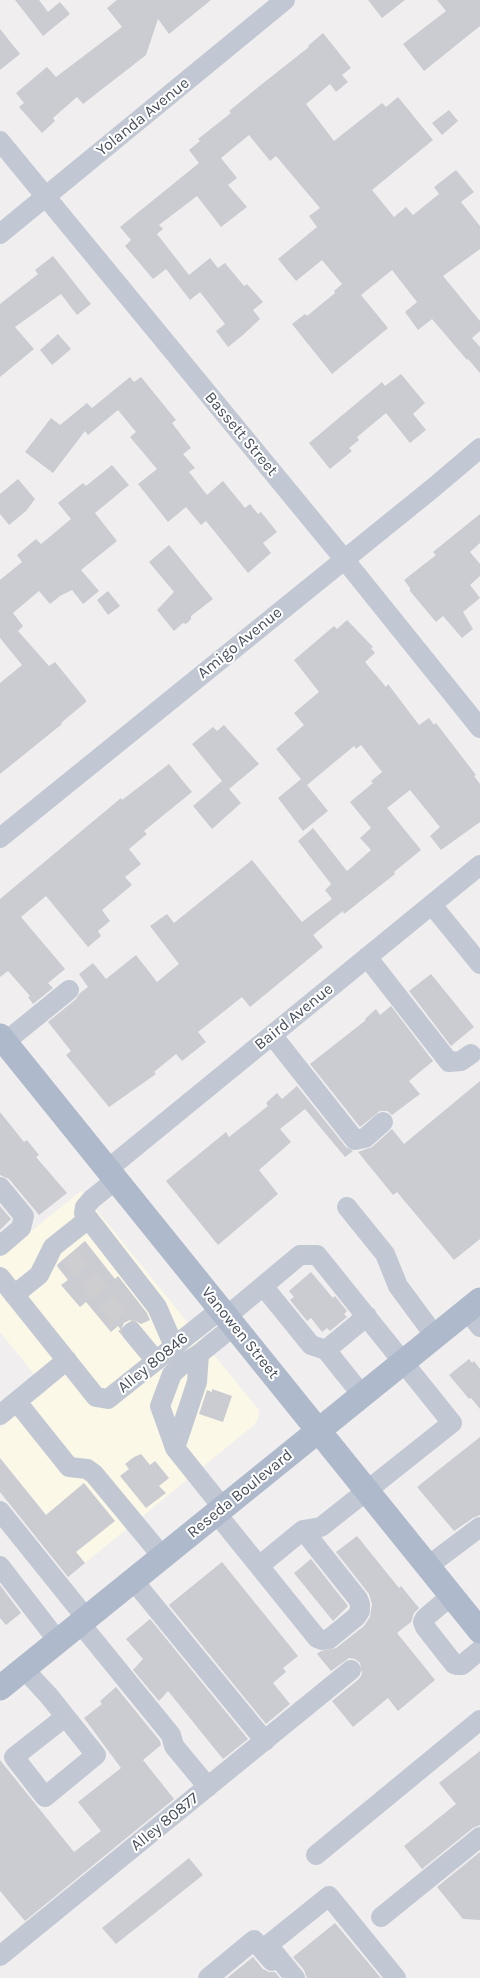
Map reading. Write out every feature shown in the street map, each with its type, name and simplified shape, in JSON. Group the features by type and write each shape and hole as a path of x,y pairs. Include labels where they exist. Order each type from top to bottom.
{"main road":[{"name":"Vanowen Street","path":"3,1039 480,1631"},
{"name":"Reseda Boulevard","path":"0,1688 435,1336 476,1313"}],"street":[{"name":"Yolanda Avenue","path":"0,234 285,0"},
{"name":"Bassett Street","path":"0,141 344,559 480,728"},
{"name":"Amigo Avenue","path":"0,838 480,448"},
{"name":"Baird Avenue","path":"87,1220 84,1213 85,1207 113,1174 272,1035 480,865"},
{"path":"432,905 480,964"},
{"path":"367,957 449,1062 461,1061 471,1054"},
{"path":"3,1039 69,990"},
{"path":"272,1035 355,1140 365,1138 383,1122"},
{"path":"0,1187 24,1216 21,1228 0,1246"},
{"path":"347,1207 385,1254 398,1286 435,1336"},
{"path":"14,1295 39,1275 53,1248 64,1248 87,1220 157,1307 174,1346"},
{"path":"259,1566 303,1530 321,1527 452,1423 317,1255 300,1255 227,1317 199,1354 184,1363 172,1374 160,1406 175,1448 219,1511 259,1566 317,1638 322,1640 328,1639 356,1617 360,1611 360,1604 303,1530"},
{"name":"Alley 80846","path":"0,1277 96,1397 108,1399 174,1346 227,1317"},
{"path":"263,1286 311,1345 326,1350 362,1394"},
{"path":"326,1350 367,1316"},
{"path":"132,1332 156,1361"},
{"path":"175,1448 197,1382 199,1354"},
{"path":"0,1416 67,1360"},
{"path":"17,1402 70,1467 86,1469 94,1474 162,1556"},
{"path":"0,1511 171,1735 174,1746 208,1787"},
{"path":"428,1566 480,1527"},
{"path":"0,1566 58,1641"},
{"path":"134,1580 264,1741"},
{"path":"452,1595 425,1618 423,1622 424,1627 454,1664 462,1665 480,1650"},
{"path":"24,1669 65,1717"},
{"name":"Alley 80877","path":"0,1956 351,1670"},
{"path":"316,1854 480,1720"},
{"path":"381,1917 480,1837"},
{"path":"295,1978 268,1945 328,1896 396,1978"},
{"path":"208,1978 254,1940 286,1978"}],"shaded area":[{"path":"81,1191 259,1412 258,1419 254,1425 85,1563 0,1458 0,1428 47,1390 0,1332 0,1256"}],"building":[{"path":"15,0 39,0 48,12 60,2 70,14 43,36"},
{"path":"117,0 211,0 169,34 158,19 146,55 83,104 77,97 53,118 55,121 42,133 19,107 24,103 16,93 47,67 56,77 122,27 107,8"},
{"path":"368,0 405,0 382,18"},
{"path":"437,0 480,0 480,26 424,71 403,44 446,11"},
{"path":"0,29 20,54 0,70"},
{"path":"323,33 351,68 342,75 348,82 336,92 330,84 306,104 334,141 382,103 386,107 398,97 433,140 372,190 394,217 406,207 413,215 439,194 434,187 456,170 474,192 461,202 480,226 480,249 443,276 480,321 480,331 472,338 480,347 480,373 432,319 418,330 405,312 417,302 392,270 361,295 388,328 332,374 292,324 305,314 307,316 335,293 334,291 342,284 322,260 296,281 278,259 317,227 309,216 320,208 276,156 270,161 249,135 221,158 237,178 228,185 247,207 221,227 197,196 159,225 163,229 157,234 189,275 210,258 218,268 225,263 244,286 247,284 263,302 253,310 260,319 243,335 228,347 216,331 225,324 200,292 190,300 166,269 153,279 125,246 131,240 120,227 199,163 189,150 200,141 198,139 231,113 229,111 309,47"},
{"path":"449,110 458,121 442,135 432,123"},
{"path":"53,256 91,304 77,315 61,294 15,327 34,349 0,377 0,304 38,274 35,270"},
{"path":"58,334 71,349 52,365 40,350"},
{"path":"401,374 425,403 413,414 426,430 410,443 386,413 357,437 359,440 349,448 352,451 330,469 309,443 382,382 385,386"},
{"path":"130,377 134,382 141,377 176,420 172,423 191,448 183,454 195,468 189,472 207,495 223,481 245,508 250,504 258,514 261,512 277,532 263,543 271,553 248,573 206,521 201,525 186,507 168,522 138,484 157,469 130,437 136,432 118,410 88,435 85,431 53,473 25,452 51,418 60,425 87,403 92,408"},
{"path":"112,465 129,485 95,513 117,541 81,570 99,591 83,604 72,590 50,604 39,591 13,613 23,626 18,631 49,666 55,662 86,702 0,774 0,683 22,665 0,638 0,580 22,562 17,555 36,539 41,544 71,519 58,503 83,483 86,486"},
{"path":"18,479 35,499 26,511 9,525 0,514 0,494"},
{"path":"480,514 480,543 470,552 480,564 480,576 470,585 480,598 463,612 473,629 462,638 443,616 436,622 410,591 404,580 436,555 433,552"},
{"path":"169,545 213,599 191,616 191,619 186,624 183,623 174,631 157,610 174,592 149,562"},
{"path":"108,591 120,606 108,615 97,600"},
{"path":"347,620 373,647 371,648 375,653 365,662 386,687 388,684 419,725 429,718 434,725 436,723 476,775 474,776 480,784 480,822 441,850 430,836 440,827 410,790 387,808 421,850 394,872 395,874 344,914 343,911 313,935 323,947 250,1007 242,997 198,1032 206,1042 182,1061 176,1054 154,1072 156,1074 109,1107 66,1055 71,1051 48,1022 88,987 79,974 93,963 106,979 136,955 157,982 179,964 150,926 167,914 174,923 252,860 302,922 332,899 325,890 331,884 298,841 313,828 347,871 371,850 360,838 371,828 350,802 373,783 371,781 382,772 361,745 356,749 354,746 307,785 328,811 303,831 278,798 301,779 276,749 304,725 294,713 319,692 294,660 334,626 337,629"},
{"path":"224,725 259,764 229,789 241,803 212,829 193,806 222,781 192,744 213,727 217,731"},
{"path":"169,764 192,792 144,831 147,834 129,849 141,864 125,877 132,885 102,910 110,921 98,931 101,936 88,947 46,896 21,917 65,969 48,983 53,988 33,1004 28,997 30,996 8,971 0,977 0,899 121,798 122,800"},
{"path":"431,974 474,1027 451,1046 409,991"},
{"path":"391,1006 433,1061 409,1081 420,1094 392,1115 387,1111 380,1111 360,1127 310,1064 366,1020 376,1009 380,1015"},
{"path":"480,1081 480,1239 454,1260 397,1192 393,1195 358,1152 372,1147 392,1129 404,1144"},
{"path":"297,1086 346,1147 353,1151 345,1157 305,1109 280,1129 291,1142 259,1170 278,1194 218,1245 166,1181 226,1132 229,1137 268,1106 266,1103 277,1093 282,1099"},
{"path":"0,1112 24,1142 27,1140 39,1155 36,1157 67,1193 39,1215 9,1179 0,1175"},
{"path":"0,1206 11,1219 0,1230"},
{"path":"85,1241 115,1279 118,1276 147,1313 150,1320 141,1324 130,1320 124,1323 121,1330 118,1326 111,1332 86,1302 80,1307 61,1285 68,1280 57,1266 58,1264"},
{"path":"311,1272 347,1311 344,1314 347,1317 330,1331 327,1328 322,1332 311,1318 307,1321 290,1300 294,1297 289,1291"},
{"path":"469,1359 472,1363 474,1361 480,1369 480,1409 449,1375"},
{"path":"212,1389 232,1396 223,1422 199,1414 207,1390 212,1392"},
{"path":"480,1437 480,1515 454,1531 417,1487"},
{"path":"141,1454 150,1465 155,1461 169,1478 159,1486 166,1493 146,1508 120,1476 129,1469 125,1464"},
{"path":"0,1458 46,1515 84,1483 115,1521 76,1552 85,1563 68,1577 0,1492"},
{"path":"357,1536 399,1588 401,1586 419,1608 414,1613 411,1622 397,1633 435,1680 398,1711 388,1698 353,1727 332,1701 359,1679 362,1674 360,1663 355,1659 349,1658 331,1671 317,1654 321,1651 336,1648 364,1626 370,1617 372,1604 369,1594 336,1552"},
{"path":"311,1559 348,1606 333,1621 294,1573"},
{"path":"222,1562 298,1656 283,1668 286,1672 273,1683 290,1704 266,1724 169,1605"},
{"path":"0,1585 21,1613 6,1625 0,1618"},
{"path":"150,1619 248,1739 223,1759 168,1691 159,1701 133,1670 143,1659 126,1639"},
{"path":"116,1687 160,1741 161,1745 143,1760 174,1799 25,1921 0,1891 0,1760 74,1852 101,1831 78,1802 121,1768 84,1718 102,1704 100,1701"},
{"path":"480,1751 480,1825 473,1828 422,1869 404,1846 456,1804 439,1783"},
{"path":"480,1852 480,1920 463,1919 437,1887"},
{"path":"189,1858 203,1875 116,1944 102,1928"},
{"path":"335,1923 381,1978 307,1978 304,1970 293,1957"},
{"path":"253,1957 263,1969 275,1972 280,1978 227,1978"}],"tunnel":[{"path":"69,1255 132,1332"}]}
